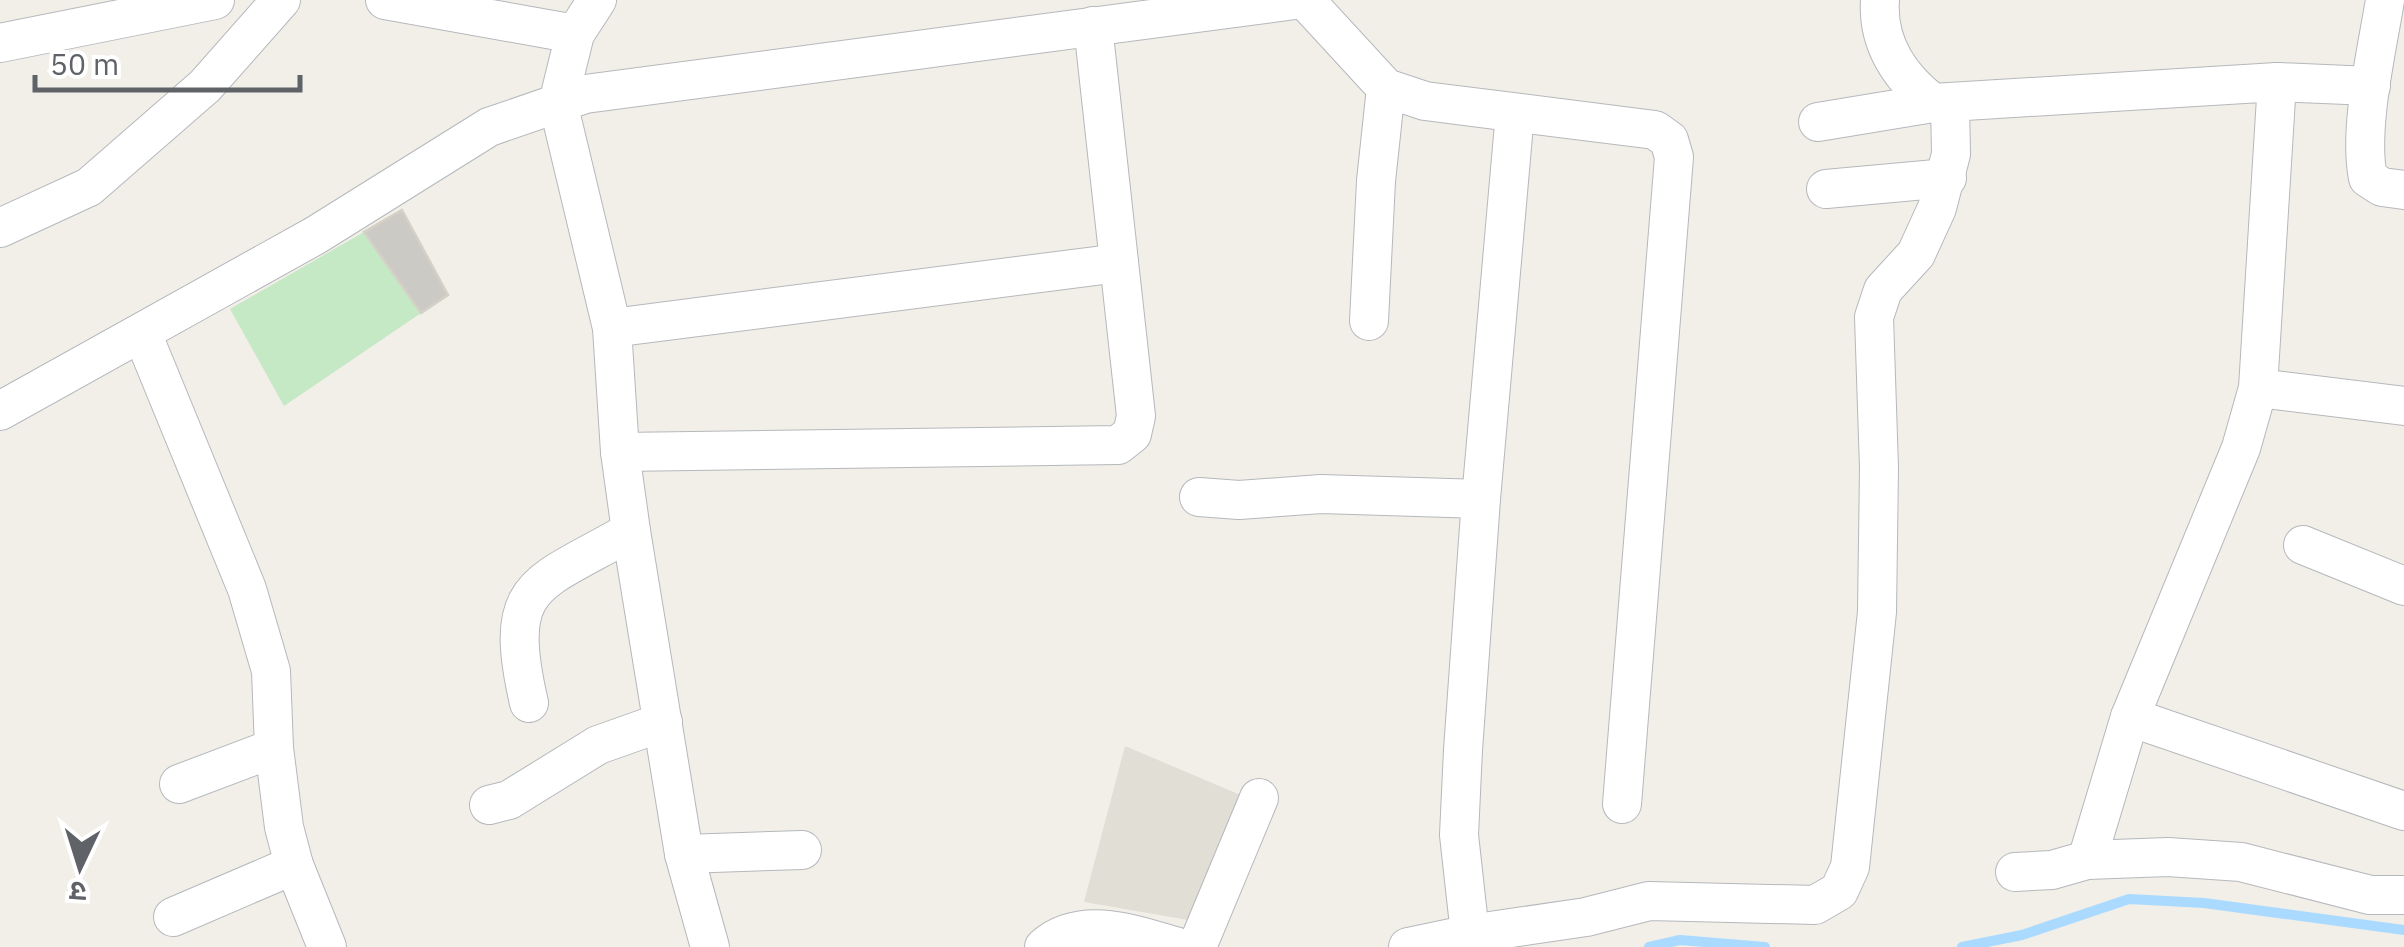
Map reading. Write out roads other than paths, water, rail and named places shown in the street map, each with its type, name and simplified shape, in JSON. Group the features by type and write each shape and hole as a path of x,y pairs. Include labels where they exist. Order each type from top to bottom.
{"street":[{"path":"0,43 215,0"},
{"path":"0,228 90,187 205,86 281,0"},
{"path":"385,0 580,11 558,103 612,328 620,452 631,531 684,854 710,947"},
{"path":"0,411 316,235 489,127 558,103 608,88 1295,0"},
{"path":"1305,0 1386,88 1425,101 1654,130 1670,140 1674,157 1622,804"},
{"path":"1408,947 1586,917 1649,900 1815,904 1839,892 1850,867 1876,612 1879,468 1874,317 1882,290 1924,240 1952,154 1942,103 1889,54 1882,37 1880,0"},
{"path":"2385,0 2371,86 2365,161 2368,178 2382,187 2404,190"},
{"path":"620,452 1118,445 1132,434 1136,416 1093,26"},
{"path":"2087,860 2130,718 2241,448 2258,388 2277,82"},
{"path":"1818,122 1942,103 2277,82 2371,86"},
{"path":"1368,321 1386,88"},
{"path":"1470,934 1459,836 1481,499 1515,112"},
{"path":"1826,189 1947,178"},
{"path":"612,328 1119,263"},
{"path":"142,333 247,589 270,671 284,827 294,865 327,947"},
{"path":"2258,388 2404,403"},
{"path":"1199,497 1239,500 1321,494 1481,499"},
{"path":"529,703 518,657 518,620 526,600 540,584 631,531"},
{"path":"2303,545 2404,586"},
{"path":"2130,718 2404,811"},
{"path":"489,805 509,800 598,745 663,722"},
{"path":"180,784 274,748"},
{"path":"1197,947 1259,798"},
{"path":"684,854 802,850"},
{"path":"2015,872 2052,870 2087,860 2168,857 2241,862 2370,895 2404,895"},
{"path":"173,917 294,865"},
{"path":"1044,947 1054,938 1092,928 1178,947"}],"waterway":[{"path":"1962,947 2022,935 2129,899 2204,903 2404,930"},
{"path":"1649,947 1680,940 1765,947"}]}
